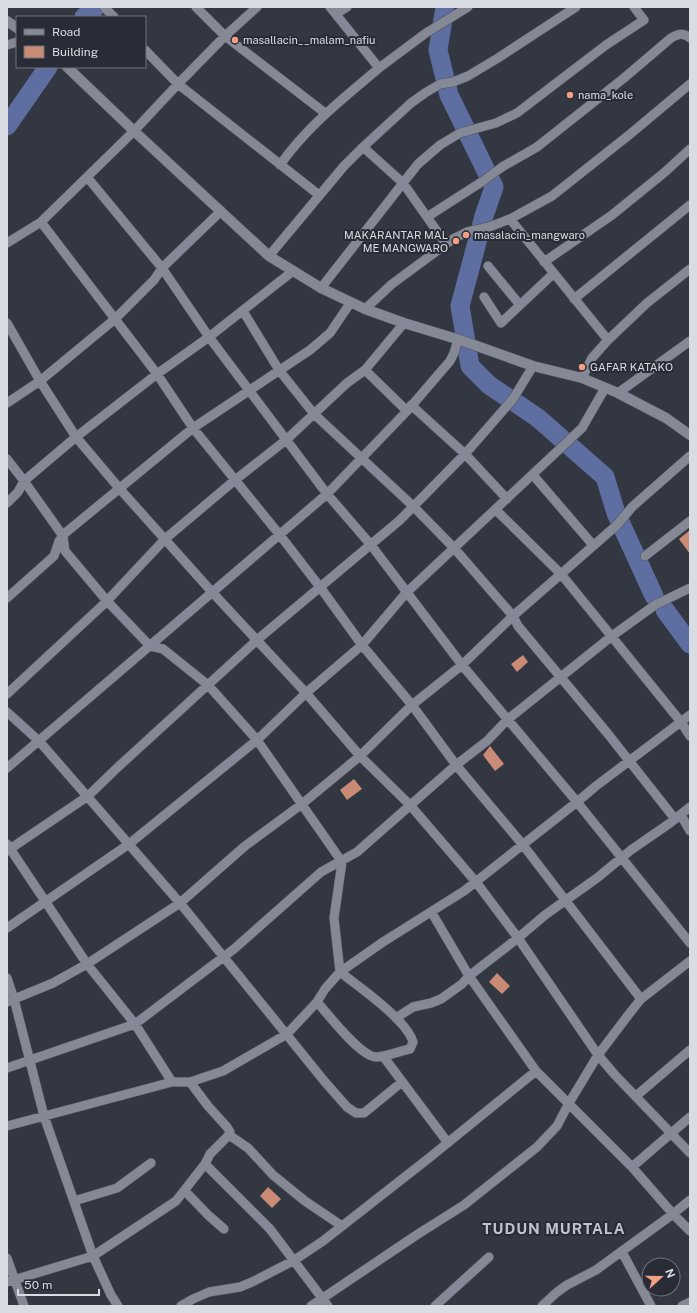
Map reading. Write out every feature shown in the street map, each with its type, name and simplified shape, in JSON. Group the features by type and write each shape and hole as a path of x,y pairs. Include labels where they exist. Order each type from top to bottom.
{"street":[{"path":"104,7 113,16"},
{"path":"196,7 225,36 325,113"},
{"path":"7,243 41,222 134,131 225,36 257,7"},
{"path":"347,7 333,11 379,68"},
{"path":"269,256 319,195 363,147 411,103 425,92 440,84 453,82 468,76 576,7"},
{"path":"321,288 418,164 440,145 460,133 496,123 517,113 606,45 644,20 634,7"},
{"path":"280,165 290,150 325,113 379,68 426,33 467,8"},
{"path":"7,21 16,27"},
{"path":"427,217 483,182 502,167 537,147 624,78 671,38 678,34 685,34 690,38"},
{"path":"146,51 178,84 319,195"},
{"path":"68,68 269,256 321,288 365,309 533,366 582,378 666,418 690,435"},
{"path":"365,309 392,284 446,244 467,232 489,227 510,219 552,196 690,84"},
{"path":"363,147 403,183 446,244"},
{"path":"544,262 612,215 665,172 690,149"},
{"path":"87,177 162,268 209,338 327,494 371,545 462,665 577,802 690,943"},
{"path":"574,299 690,205"},
{"path":"7,403 40,381 115,319 154,280 162,268 221,211"},
{"path":"510,219 608,340"},
{"path":"41,222 157,374 193,428 280,534 362,645 412,705 456,765 523,845 641,999"},
{"path":"488,266 520,305"},
{"path":"582,378 592,358 608,340 646,303 690,268"},
{"path":"7,503 18,492 24,481 76,437 157,374 209,338 293,271"},
{"path":"484,297 500,323 554,273"},
{"path":"7,598 54,556 59,541 63,536 193,428 249,389 310,350 330,333 351,302"},
{"path":"243,311 279,370 314,414 413,506 454,548 513,616 518,626 690,831"},
{"path":"7,694 107,601 165,539 235,480 286,440 348,382 365,370 404,322"},
{"path":"7,323 40,381 76,437 119,488 212,592 306,693 360,756 410,805 476,882 518,938 598,1055 672,1132 690,1153"},
{"path":"7,768 327,494 409,408 450,361 462,341"},
{"path":"618,394 689,344"},
{"path":"172,1082 135,1024 87,964 8,848 88,796 257,640 400,520 465,454 513,399 533,366"},
{"path":"365,370 465,454 507,499"},
{"path":"7,928 129,844 257,740 306,693 362,645 406,593 582,428 605,388"},
{"path":"11,1000 53,982 87,964 180,903 245,846 302,804 360,756 412,705 462,665 522,607 617,525 632,506 690,456"},
{"path":"7,459 63,536 65,551 107,601 150,646 163,649 208,685 257,740 342,862 334,918 340,972 396,1018 411,1035 413,1042 410,1049 376,1057 366,1054 350,1040 317,1002"},
{"path":"533,475 593,545"},
{"path":"496,510 561,574 681,722 690,736"},
{"path":"645,556 690,521"},
{"path":"7,1068 135,1024 224,957 321,872 342,862 357,852 456,765 487,741 507,720 612,636 655,605 690,588"},
{"path":"7,712 39,741 88,796 180,903 347,1107 356,1113 364,1113 402,1082"},
{"path":"7,1126 172,1082 190,1082 223,1071 287,1034 317,1002 325,989 340,972 383,942 432,913 476,882 596,786 690,715"},
{"path":"396,1018 413,1007 441,999 462,984 469,976 545,915 630,850 690,807"},
{"path":"432,913 469,976 536,1071 632,1167 690,1231"},
{"path":"311,1306 464,1205 537,1146 557,1126 598,1055 641,999 690,961"},
{"path":"7,978 11,1000 30,1060 44,1116 93,1256 111,1295 118,1306"},
{"path":"636,1096 690,1050"},
{"path":"383,1056 448,1143"},
{"path":"181,1306 192,1299 209,1292 240,1287 252,1282 293,1260 323,1241 448,1143 536,1071"},
{"path":"10,1281 93,1256 176,1201 205,1164 210,1154 229,1135 230,1132 190,1082"},
{"path":"632,1167 690,1117"},
{"path":"229,1135 248,1148 273,1175 305,1201 342,1226"},
{"path":"74,1201 118,1188 151,1163"},
{"path":"205,1164 258,1215 328,1306"},
{"path":"185,1191 224,1229"},
{"path":"542,1306 567,1285 596,1270 622,1252 690,1200"},
{"path":"622,1252 651,1306"},
{"path":"435,1306 489,1257"},
{"path":"7,1258 10,1281 24,1306"},
{"path":"682,1306 690,1302"}],"building":[{"path":"690,530 690,554 679,539"},
{"path":"523,655 528,662 517,672 511,664"},
{"path":"490,746 504,764 495,771 483,755"},
{"path":"354,779 362,789 347,800 340,790"},
{"path":"497,973 510,986 502,994 489,982"},
{"path":"268,1187 281,1199 272,1208 260,1196"}],"waterway":[{"path":"85,16 96,7"},
{"path":"445,7 438,50 449,95 494,187 484,216 460,306 470,366 489,385 538,418 605,477 616,513 654,596"},
{"path":"7,126 47,68"},
{"path":"665,610 690,644"}],"place":[{"name":"masallacin__malam_nafiu","path":"235,40"},
{"name":"nama_kole","path":"570,95"},
{"name":"masalacin_mangwaro","path":"466,235"},
{"name":"MAKARANTAR MAL ME MANGWARO","path":"456,241"},
{"name":"GAFAR KATAKO","path":"582,367"}],"district":[{"name":"TUDUN MURTALA","path":"554,1229"}]}
